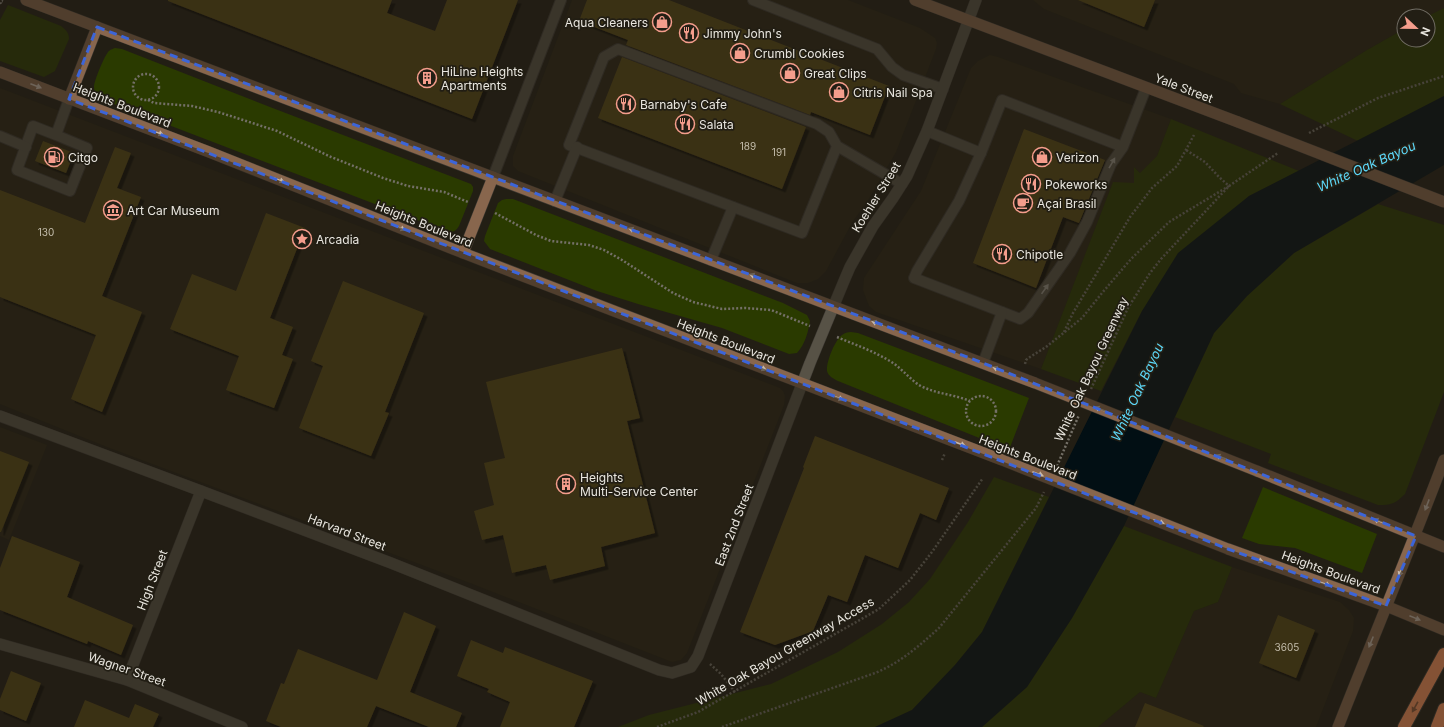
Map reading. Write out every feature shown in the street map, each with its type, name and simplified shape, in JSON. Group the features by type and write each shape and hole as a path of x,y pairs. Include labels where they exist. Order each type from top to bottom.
{"highway":[{"path":"1404,727 1444,654"},
{"path":"1437,727 1444,709"}],"main road":[{"path":"26,0 1035,383 1444,547"},
{"name":"Yale Street","path":"915,0 1238,122 1444,202"},
{"path":"69,99 97,27"},
{"name":"Heights Boulevard","path":"0,72 1228,549 1386,606 1444,630"},
{"path":"463,253 493,177"},
{"path":"1338,727 1386,606 1416,536 1444,460"}],"street":[{"name":"Koehler Street","path":"802,384 850,267 873,226 907,176 927,131 976,0"},
{"name":"East 2nd Street","path":"683,670 691,667 698,656 802,384"},
{"name":"Harvard Street","path":"0,416 201,490 446,584 659,670 672,673 683,670"},
{"name":"High Street","path":"127,680 201,490"},
{"name":"Wagner Street","path":"0,644 127,680 242,727"}],"lane":[{"path":"493,177 561,0"},
{"path":"753,0 877,49 892,67 903,75 943,89"},
{"path":"837,146 802,233 569,144 604,57 618,49 817,124 829,132 837,146 902,184"},
{"path":"1123,147 1002,100 981,153 959,201 914,278 1020,319 1028,313 1070,253 1087,222 1111,164 1123,147 1146,88"},
{"path":"56,135 69,99"},
{"path":"33,126 56,135 87,148 70,191 17,170 33,126"},
{"path":"927,131 981,153"},
{"path":"0,136 26,147"},
{"path":"555,201 577,147"},
{"path":"711,260 733,207"},
{"path":"983,363 1002,312"}],"path":[{"path":"148,100 156,95 159,90 159,85 154,76 144,73 135,78 132,89 134,94 142,100 148,100 154,103 192,106 218,112 277,131 331,157 383,178 408,186 444,192 501,215 536,235 552,241 589,245 604,250 673,293 693,302 722,309 745,308 771,310 868,350 894,364 918,385 946,395 958,396 970,401"},
{"path":"1307,135 1378,98 1444,76"},
{"path":"1064,333 1073,313 1130,217 1152,188 1176,166 1194,135"},
{"path":"1020,378 1026,360 1082,318 1102,292 1131,259 1169,222 1229,186 1205,162 1186,150"},
{"name":"White Oak Bayou Greenway","path":"1090,390 1128,308 1150,273 1161,259 1229,186 1283,150"},
{"path":"980,396 990,400 994,405 995,410 992,421 981,426 970,422 966,412 970,401 980,396"},
{"name":"White Oak Bayou Greenway","path":"1056,467 1081,411"},
{"name":"White Oak Bayou Greenway Access","path":"657,727 698,712 879,609 910,580 932,552 983,478"},
{"path":"722,727 888,668 906,656 923,643 938,628 1036,508 1046,488"},
{"path":"698,656 722,674 735,692"}],"highlighted area":[{"path":"97,27 983,363 1416,536 1386,606 1228,549 69,99"}],"shaded area":[{"path":"572,0 848,0 920,28 935,38 937,43 936,49 896,152 867,202 853,221 826,271 818,279 808,283 797,283 518,171 513,166 513,156"},
{"path":"1033,0 1444,0 1444,8 1436,12 1436,8 1396,8 1396,34 1280,104 1241,93 1234,84 1044,9"},
{"path":"990,55 1171,119 1157,156 1140,173 1134,167 1134,183 1113,183 1041,369 876,312 869,306 863,290 864,278 921,191 971,68 978,61"},
{"path":"0,88 780,388 785,396 784,405 687,653 681,660 672,662 470,583 107,447 0,404"},
{"path":"0,427 47,445 9,540 0,536"},
{"path":"1232,567 1340,602 1349,610 1354,618 1353,631 1316,727 1098,727 1140,692 1156,698 1194,611 1218,602"}],"green space":[{"path":"8,5 61,26 67,32 69,39 55,71 44,77 0,61 0,20"},
{"path":"1444,8 1444,96 1358,141 1280,104 1396,34 1396,48 1436,48 1436,12"},
{"path":"111,49 122,49 471,184 473,191 459,226 454,231 448,232 106,101 96,94 94,84 105,57"},
{"path":"1171,119 1299,171 1249,196 1142,311 1101,391 1041,369 1113,182 1134,183 1134,167 1140,173 1157,156"},
{"path":"506,199 513,199 783,303 807,315 810,321 804,342 797,353 789,354 722,328 597,291 490,249 484,241 485,236 498,203"},
{"path":"1378,204 1444,225 1444,392 1405,494 1393,503 1386,505 1378,505 1268,463 1271,454 1175,417 1214,333 1247,296 1294,253"},
{"path":"847,332 858,333 1029,398 1009,450 831,377 827,371 827,367 832,352 839,338"},
{"path":"994,477 1049,497 982,632 955,665 912,710 875,727 618,727 649,715 771,684 838,652 882,624 909,602 930,579 968,522"},
{"path":"1263,487 1377,534 1362,573 1295,548 1259,544 1242,538"},
{"path":"1124,526 1232,567 1218,602 1194,611 1156,698 1140,692 1098,727 982,727 1027,687 1072,618"}],"water":[{"name":"White Oak Bayou","path":"1444,96 1444,165 1294,253 1247,296 1214,333 1124,526 1072,618 1027,687 982,727 875,727 912,710 955,665 982,632 1142,311 1178,253 1249,196"}],"building":[{"name":"HiLine Heights Apartments","path":"168,0 392,0 387,13 435,31 447,0 518,0 472,119"},
{"path":"587,0 669,0 889,86 870,135 811,112 810,115 626,45 628,40 579,21"},
{"path":"1078,0 1155,0 1144,27"},
{"path":"622,57 806,127 782,189 598,118"},
{"path":"1024,129 1105,160 1079,223 1063,217 1036,288 973,263"},
{"name":"Citgo","path":"43,141 74,153 66,173 35,161"},
{"path":"115,147 131,153 117,188 141,197 102,296 142,312 102,412 71,399 96,335 0,297 0,190 85,223"},
{"path":"266,213 305,228 270,318 293,327 282,355 293,359 274,408 226,390 239,356 170,329 192,274 236,291"},
{"path":"343,281 424,313 385,412 389,413 371,456 299,428 323,366 311,361"},
{"name":"Heights Multi-Service Center","path":"622,348 640,418 627,421 655,533 601,547 605,566 550,580 546,565 512,573 503,535 482,540 474,511 494,505 484,463 505,458 486,382"},
{"path":"815,436 949,488 936,520 920,513 898,568 865,555 847,602 828,595 813,631 775,645 740,632"},
{"path":"0,451 29,462 1,532 0,532"},
{"path":"12,536 80,562 67,597 133,625 121,655 88,641 87,644 0,610 0,568"},
{"path":"404,612 436,626 410,692 462,713 456,727 429,727 376,706 367,727 281,727 266,721 281,683 284,684 298,649 377,680"},
{"path":"1278,615 1315,630 1296,678 1259,663"},
{"path":"471,640 503,653 505,647 593,681 574,727 500,727 510,702 487,692 489,689 457,676"},
{"path":"11,671 41,683 26,721 0,710 0,699"},
{"path":"85,700 129,718 135,704 159,714 153,727 74,727"},
{"path":"1145,703 1204,726 1135,727"}],"place":[{"name":"Aqua Cleaners","path":"662,22"},
{"name":"Jimmy John's","path":"689,33"},
{"name":"Crumbl Cookies","path":"740,53"},
{"name":"Great Clips","path":"790,73"},
{"name":"HiLine Heights Apartments","path":"427,78"},
{"name":"Citris Nail Spa","path":"839,92"},
{"name":"Barnaby's Cafe","path":"626,104"},
{"name":"Salata","path":"685,124"},
{"name":"Citgo","path":"54,157"},
{"name":"Verizon","path":"1042,157"},
{"name":"Pokeworks","path":"1031,184"},
{"name":"Açai Brasil","path":"1023,203"},
{"name":"Art Car Museum","path":"113,210"},
{"name":"Arcadia","path":"302,239"},
{"name":"Chipotle","path":"1002,254"},
{"name":"Heights Multi-Service Center","path":"566,484"}]}
